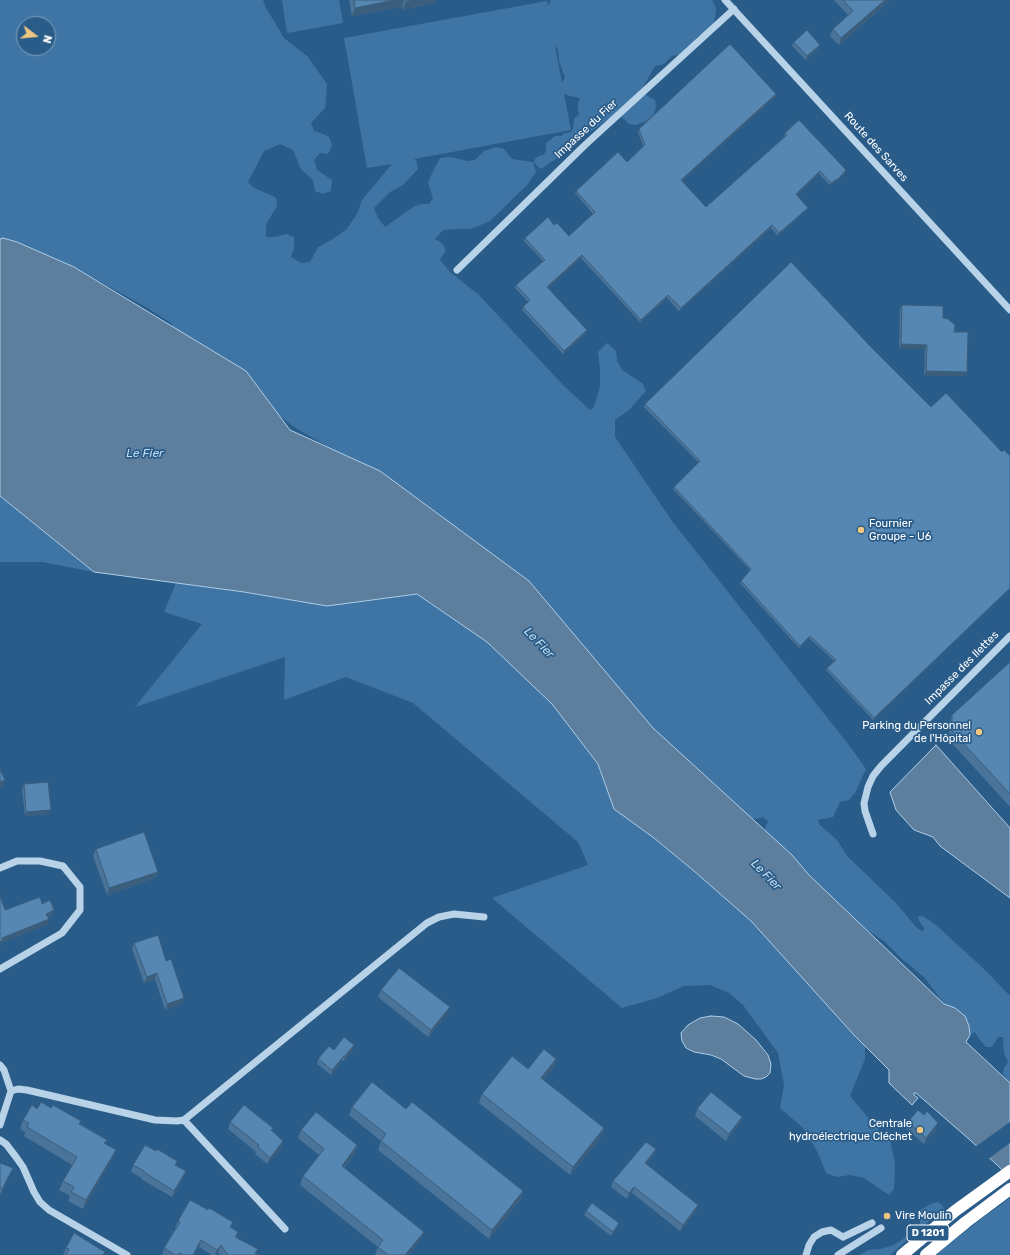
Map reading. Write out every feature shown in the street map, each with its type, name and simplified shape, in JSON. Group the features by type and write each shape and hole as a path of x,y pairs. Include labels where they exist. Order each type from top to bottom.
{"highway":[{"name":"D 1201","path":"902,1255 955,1211 1010,1171"},
{"name":"D 1201","path":"926,1255 966,1222 1010,1189"}],"street":[{"name":"Route des Sarves","path":"725,0 1010,310"},
{"name":"Impasse du Fier","path":"456,270 585,144 734,9"},
{"name":"Impasse des Ilettes","path":"873,834 864,804 868,787 873,776 881,766 1010,636"},
{"path":"0,868 17,861 40,861 63,866 80,887 80,910 62,933 0,968"},
{"path":"11,1091 18,1089 27,1090 155,1120 184,1120 427,923 439,917 454,914 484,917"},
{"path":"0,1065 4,1070 11,1091 0,1125"},
{"path":"184,1120 285,1229"},
{"path":"0,1140 6,1144 23,1167 40,1202 49,1210 127,1255"},
{"path":"843,1237 872,1223"},
{"path":"838,1255 881,1228"},
{"path":"806,1255 809,1245 814,1237 822,1232 831,1230 843,1237 846,1251"}],"shaded area":[{"path":"0,0 263,0 266,8 284,38 308,57 327,84 325,108 311,123 314,131 329,137 332,145 328,154 320,153 314,160 317,170 332,180 331,191 323,194 315,191 313,180 301,169 293,150 280,144 264,151 248,182 254,188 276,198 277,206 266,224 266,237 275,237 286,234 294,237 294,248 291,257 301,263 310,262 318,247 346,230 357,214 362,200 392,164 367,168 344,38 547,1 548,6 551,0 712,0 716,8 713,24 704,33 696,38 692,45 681,54 672,56 664,64 655,66 643,87 644,94 655,100 656,107 654,114 646,121 636,125 629,124 623,118 615,114 592,131 582,132 574,139 566,153 541,169 534,162 539,156 544,155 546,151 546,143 555,136 562,136 563,134 571,132 574,119 579,114 578,104 580,98 564,94 571,130 414,159 416,160 418,169 403,185 390,192 374,208 378,218 385,227 413,207 421,204 429,204 433,198 428,183 440,158 450,157 468,161 475,160 484,151 496,147 504,149 512,159 533,162 536,172 527,185 490,221 471,229 443,230 435,239 442,243 446,250 440,260 450,272 479,295 563,385 590,410 594,407 600,387 598,352 607,343 616,351 617,361 622,370 642,383 646,391 629,410 615,420 615,437 672,521 852,749 866,769 855,793 849,800 840,802 833,817 818,820 820,825 837,840 847,856 895,902 917,928 922,931 925,929 918,918 919,916 926,918 936,925 985,970 1010,996 1010,1091 1009,1082 1003,1074 1004,1068 1008,1062 1004,1053 1003,1037 998,1037 992,1047 986,1047 975,1032 971,1034 966,1033 924,977 902,959 884,941 855,922 768,840 765,828 768,821 763,817 755,819 745,816 337,452 294,427 181,339 171,323 144,306 74,267 3,238 0,239","holes":["555,46 558,49 559,61 565,77 562,83"]},
{"path":"282,0 339,0 343,23 287,33"},
{"path":"0,496 94,572 42,562 0,562"},
{"path":"176,583 244,592 327,606 417,594 487,642 552,704 598,764 614,809 654,838 751,921 865,1046 865,1059 850,1096 873,1124 890,1141 895,1162 894,1189 889,1195 864,1178 850,1175 837,1177 826,1173 817,1151 803,1128 780,1108 784,1085 778,1053 743,1005 729,993 710,985 684,986 657,998 622,1008 492,898 588,865 578,842 413,703 346,677 284,700 285,657 135,707 202,624 164,612"},
{"path":"1010,1198 1010,1255 937,1255 981,1219"},
{"path":"938,1202 944,1208 890,1255 859,1255 869,1250 881,1249 894,1245 902,1240 920,1225 920,1210"}],"water":[{"name":"Le Fier","path":"3,238 17,242 74,267 246,371 290,430 380,471 529,581 653,728 792,855 809,875 944,1004 955,1008 965,1016 969,1026 970,1035 966,1042 1010,1083 1010,1177 916,1093 914,1093 914,1095 918,1098 912,1105 889,1083 889,1070 854,1035 751,921 654,838 614,809 598,764 552,704 487,642 417,594 327,606 244,592 94,572 0,496 0,239"},
{"path":"936,745 1010,828 1010,898 940,846 933,837 914,830 896,810 890,792"},
{"path":"711,1016 724,1017 738,1024 756,1040 768,1055 771,1064 770,1073 766,1077 755,1079 744,1076 721,1059 711,1055 694,1052 686,1048 682,1041 681,1033 688,1025 700,1018"}],"pier":[{"path":"1010,1122 1010,1143 988,1159 975,1147"}],"building":[{"path":"354,0 395,0 355,8"},
{"path":"843,0 885,0 841,38 833,29 853,11"},
{"path":"807,30 820,45 807,56 794,42"},
{"path":"730,44 776,94 681,180 706,207 787,135 785,133 799,120 846,170 839,178 831,183 820,171 796,194 808,208 779,233 772,225 681,308 668,295 641,320 582,255 547,287 587,330 564,351 523,307 530,300 516,285 545,260 525,238 548,217 554,225 557,223 569,236 595,212 576,191 618,152 627,162 645,145 639,129"},
{"name":"Fournier Groupe - U6","path":"791,262 870,346 931,407 946,393 1002,452 1004,450 1010,456 1010,588 874,718 827,668 836,660 810,636 800,646 741,581 751,569 674,487 700,461 645,404"},
{"path":"902,305 943,306 943,318 948,319 955,325 954,332 968,332 967,372 926,371 927,345 901,344"},
{"name":"Parking du Personnel de l'Hôpital","path":"1010,662 1010,794 952,731 952,715"},
{"path":"0,769 5,780 0,782"},
{"path":"48,782 51,810 26,812 24,784"},
{"path":"144,832 158,872 109,888 96,849"},
{"path":"0,896 5,910 40,897 42,904 50,900 54,910 46,914 49,919 2,938 3,941 0,942"},
{"path":"158,935 166,961 171,959 184,998 167,1004 157,973 147,977 134,943"},
{"path":"399,968 450,1007 431,1030 381,990"},
{"path":"344,1037 354,1045 332,1070 318,1059 329,1046 334,1050"},
{"path":"544,1049 556,1059 541,1078 604,1128 573,1167 482,1094 512,1056 528,1069"},
{"path":"372,1082 406,1109 412,1102 523,1191 492,1230 381,1141 386,1134 352,1107"},
{"path":"711,1092 742,1117 729,1134 697,1109"},
{"path":"41,1102 51,1108 53,1105 81,1121 79,1124 107,1140 104,1143 116,1150 86,1200 71,1192 74,1187 63,1181 77,1157 27,1127 29,1123 23,1120 32,1105 37,1109"},
{"path":"244,1105 273,1128 271,1130 283,1141 270,1158 258,1147 259,1145 230,1122"},
{"path":"918,1110 924,1115 927,1111 938,1123 926,1138 908,1122"},
{"path":"316,1112 357,1145 342,1166 424,1232 405,1255 388,1255 378,1247 383,1240 303,1176 324,1149 301,1130"},
{"path":"646,1142 656,1149 645,1163 698,1205 683,1225 634,1187 629,1193 613,1181"},
{"path":"145,1145 156,1151 157,1149 177,1161 175,1165 186,1171 174,1191 133,1165"},
{"path":"0,1163 13,1168 2,1189 0,1188"},
{"path":"190,1200 208,1210 209,1208 233,1222 230,1227 238,1232 235,1237 258,1249 255,1253 259,1255 228,1255 221,1245 217,1250 201,1240 193,1255 183,1255 179,1253 175,1255 164,1248 180,1222 178,1221"},
{"path":"592,1203 619,1223 613,1232 586,1211"},
{"path":"74,1233 105,1252 103,1255 66,1255 69,1249 66,1248"}],"place":[{"name":"Fournier Groupe - U6","path":"861,530"},
{"name":"Parking du Personnel de l'Hôpital","path":"979,732"},
{"name":"Centrale hydroélectrique Cléchet","path":"920,1130"},
{"name":"Vire Moulin","path":"887,1216"}]}
